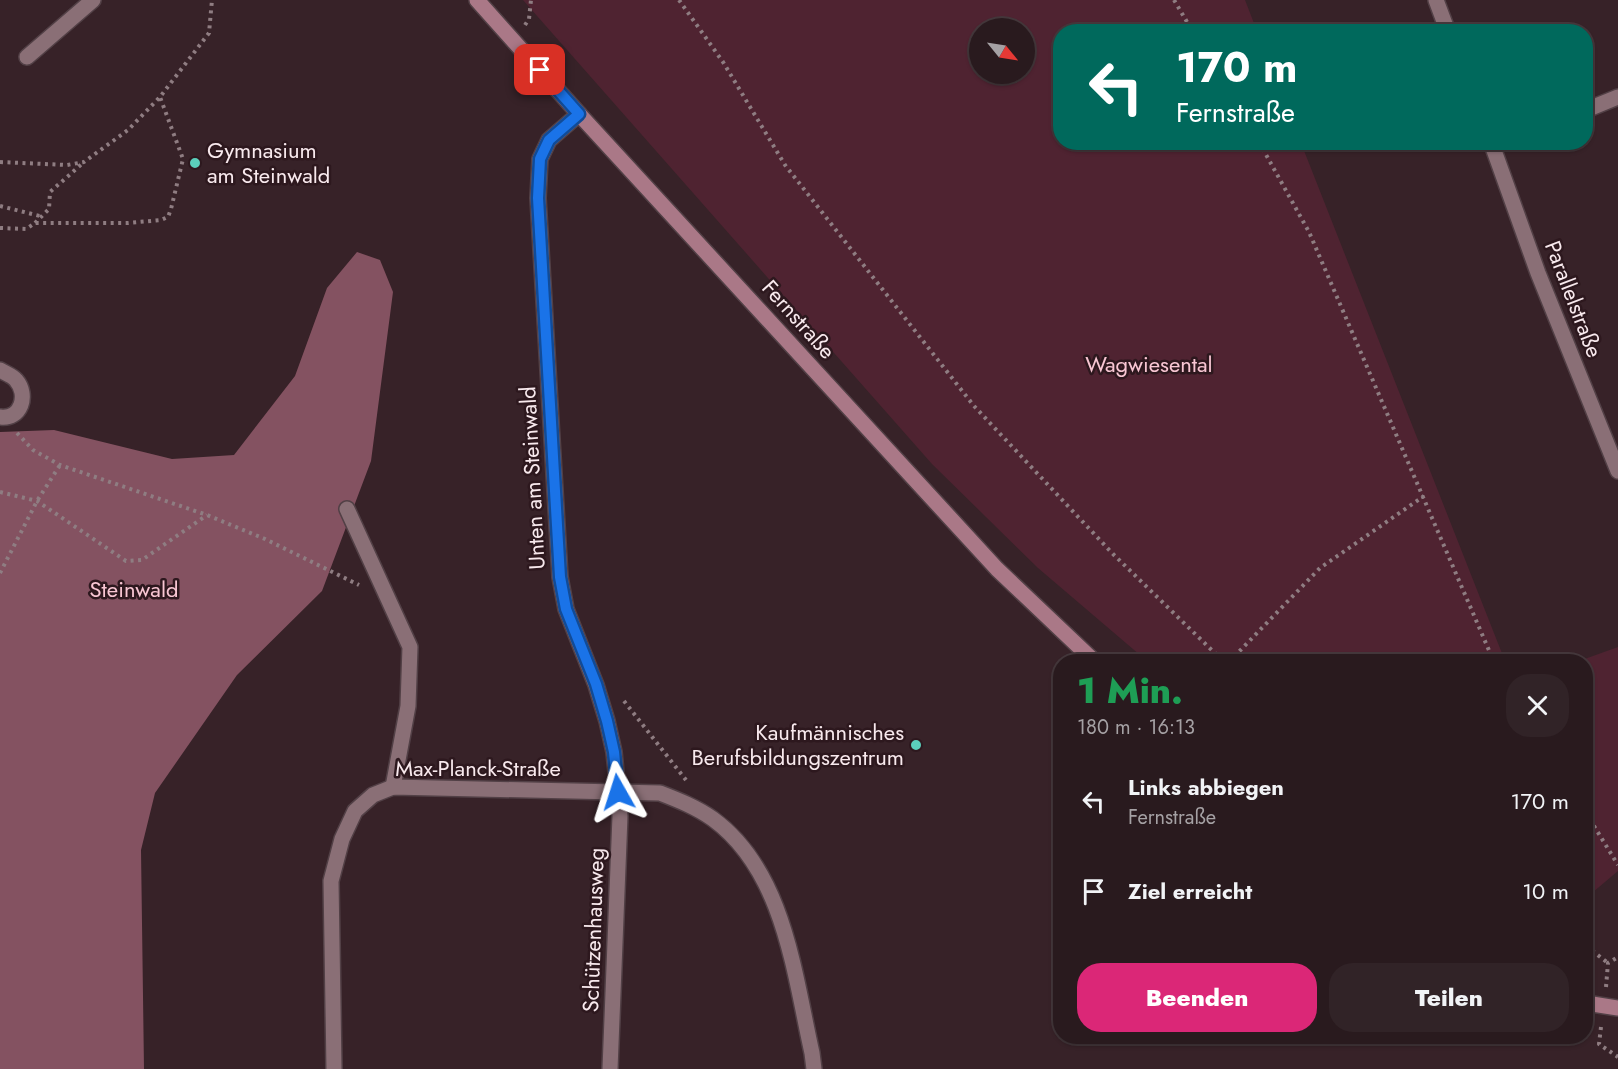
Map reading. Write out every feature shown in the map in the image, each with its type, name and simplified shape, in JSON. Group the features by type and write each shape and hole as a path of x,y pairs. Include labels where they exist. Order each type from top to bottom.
{"main road":[{"name":"Fernstraße","path":"477,0 997,569 1087,654"},
{"path":"1593,1004 1618,1008"}],"street":[{"path":"27,57 93,0"},
{"path":"1436,0 1445,24"},
{"path":"1593,108 1618,97"},
{"name":"Unten am Steinwald","path":"579,114 549,140 540,159 538,198 560,577 566,609 596,684 607,721 614,752 618,792"},
{"name":"Parallelstraße","path":"1499,150 1538,273 1618,471"},
{"path":"0,370 16,379 24,394 21,407 15,414 3,417"},
{"path":"347,509 410,647 408,706 393,787"},
{"name":"Max-Planck-Straße","path":"334,1069 331,881 342,839 355,811 373,795 393,787 618,792"},
{"path":"618,792 660,793 689,804 714,820 737,842 760,872 780,916 814,1069"},
{"name":"Schützenhausweg","path":"610,1069 620,816 618,792"}],"path":[{"path":"0,228 26,229 35,223 49,208 50,192 84,162 128,130 160,97 209,33 212,0"},
{"path":"679,0 723,62 785,165 974,406 1113,554 1216,654"},
{"path":"1174,0 1188,24"},
{"path":"35,223 128,223 161,220 168,217 183,159 160,97"},
{"path":"1263,150 1309,232 1491,654"},
{"path":"0,162 67,165 84,162"},
{"path":"0,206 41,217"},
{"path":"3,417 33,450 60,465 207,515 265,539 389,600"},
{"path":"0,573 37,501 60,465"},
{"path":"0,492 37,501 126,561 142,560 207,515"},
{"path":"1237,654 1320,568 1424,496"},
{"path":"619,695 691,786"},
{"path":"1593,824 1618,865"},
{"path":"1593,951 1608,963"}],"green space":[{"name":"Wagwiesental","path":"523,0 1245,0 1254,24 1053,24 1053,150 1304,150 1502,654 1139,654 1038,568 932,464"},
{"name":"Steinwald","path":"357,252 380,260 393,292 371,461 322,591 237,675 155,793 141,850 144,1069 0,1069 0,432 54,430 172,459 234,455 295,376 327,288"},
{"path":"1618,647 1618,871 1593,892 1593,656"}],"place":[{"name":"Gymnasium am Steinwald","path":"195,163"},
{"name":"Kaufmännisches Berufsbildungszentrum","path":"916,745"}],"route":[{"path":"540,70 579,114 549,140 540,159 538,198 560,577 566,609 584,659 596,684 607,721 614,752 618,792"}]}
